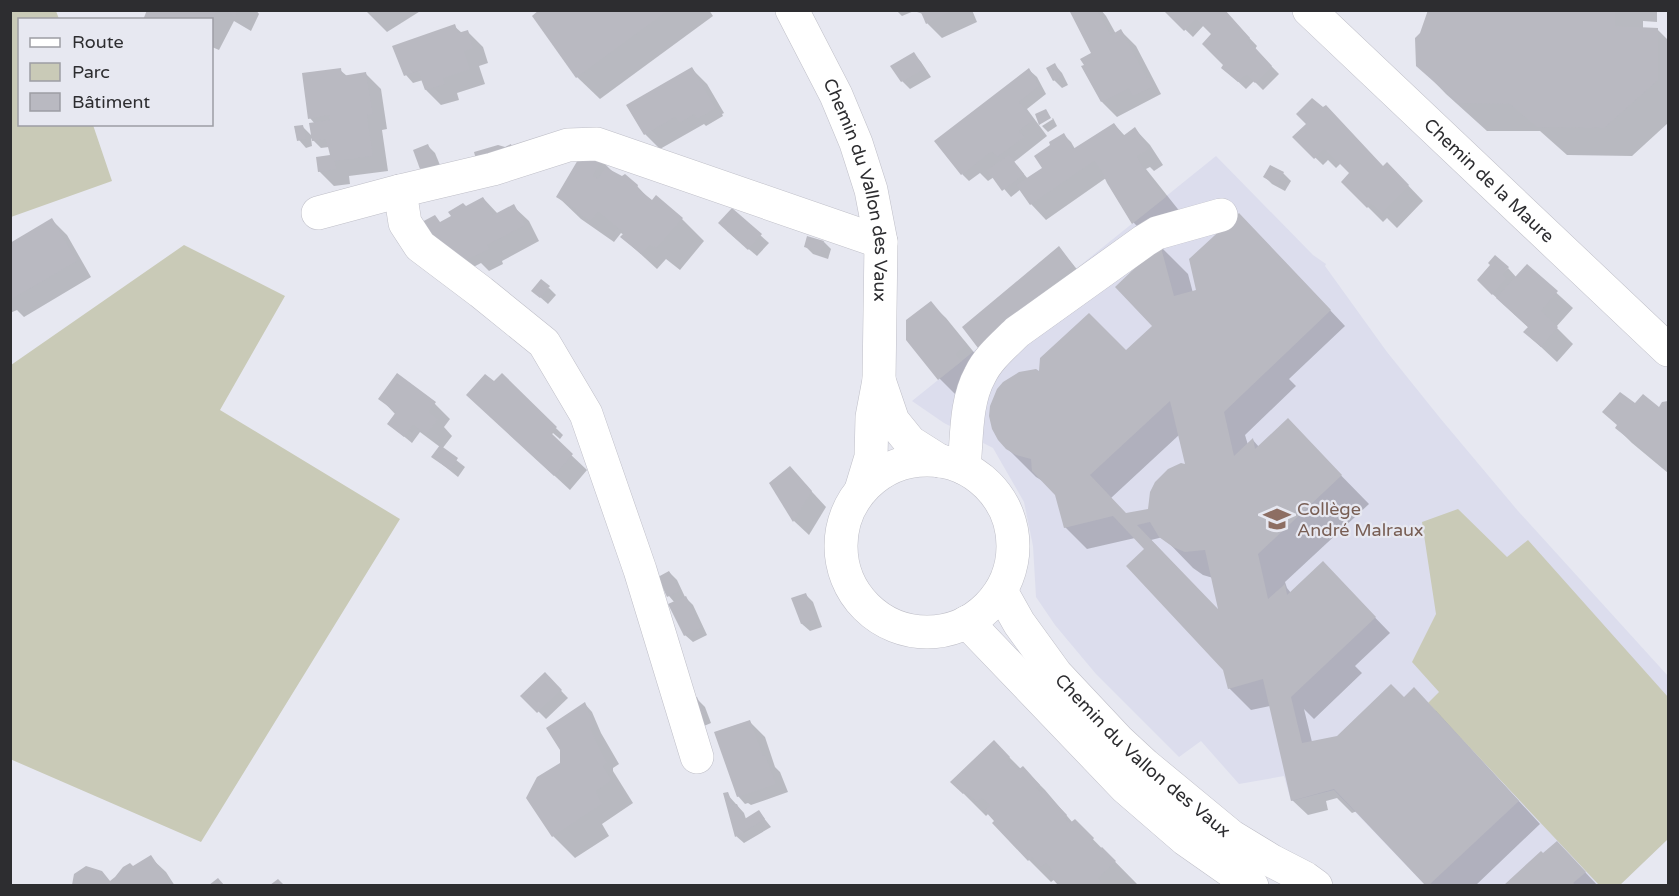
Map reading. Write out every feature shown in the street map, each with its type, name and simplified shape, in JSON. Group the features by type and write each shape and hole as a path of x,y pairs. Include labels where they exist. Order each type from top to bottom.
{"street":[{"name":"Chemin du Vallon des Vaux","path":"792,10 836,95 856,143 871,190 881,242 879,380 872,417 871,457 861,490"},
{"name":"Chemin de la Maure","path":"1309,10 1668,350"},
{"path":"318,213 493,169 568,145 597,144 881,242"},
{"path":"400,191 405,223 420,246 544,343 586,414 640,570 698,757"},
{"path":"952,465 970,410 974,388 984,367 1017,332 1144,241 1164,231 1221,215"},
{"name":"Chemin du Vallon des Vaux","path":"879,380 893,422 910,442 952,465"},
{"path":"917,461 952,465 984,482 999,500 1010,522 1013,545 1010,569 1000,591 986,609 967,622 929,633 890,624 873,614 859,600 848,583 842,565 840,544 843,525 850,506 861,490 876,476 893,467 917,461"},
{"name":"Chemin du Vallon des Vaux","path":"1000,591 1056,674 1118,740 1231,836 1316,885"},
{"name":"Chemin du Vallon des Vaux","path":"967,622 1126,788 1185,839 1252,885"}],"shaded area":[{"name":"Collège André Malraux","path":"1216,156 1313,255 1326,264 1325,266 1387,352 1440,418 1518,511 1668,676 1668,839 1620,885 1425,885 1334,790 1291,801 1284,776 1239,784 1201,741 1179,757 1096,674 1055,625 1036,597 1033,546 1024,502 993,448 944,423 912,401"}],"green space":[{"path":"10,11 56,11 59,18 18,18 18,126 93,126 112,181 11,217"},
{"path":"184,245 285,296 220,410 400,519 201,842 10,759 11,365"},
{"path":"1458,509 1507,557 1528,540 1668,697 1668,839 1620,885 1599,885 1428,703 1439,692 1412,662 1436,614 1422,522"}],"building":[{"path":"147,10 217,10 213,18 144,18"},
{"path":"224,10 238,10 235,17"},
{"path":"539,10 669,10 576,78 532,16"},
{"path":"920,10 954,10 926,24"},
{"path":"1069,10 1097,10 1111,35 1121,29 1147,78 1149,77 1154,86 1133,96 1129,88 1101,102 1081,66 1084,65 1080,59 1091,53"},
{"path":"1163,10 1225,10 1272,66 1255,83 1246,75 1238,82 1221,68 1223,65 1202,44 1211,34 1196,19 1184,31"},
{"path":"1428,10 1615,10 1615,26 1658,28 1658,80 1604,128 1537,127 1510,104 1458,103 1416,66 1415,38 1420,33"},
{"path":"455,24 458,33 468,30 473,48 464,51 470,69 443,78 445,84 425,90 418,71 404,76 392,46"},
{"path":"914,52 925,69 901,82 890,66"},
{"path":"1055,63 1062,77 1053,81 1046,68"},
{"path":"692,67 716,108 697,119 694,114 679,123 675,117 644,135 626,105"},
{"path":"341,68 342,76 366,72 373,114 367,115 373,156 334,161 336,169 318,172 316,157 330,155 326,139 312,141 309,123 330,120 329,115 308,119 302,73"},
{"path":"1029,68 1039,86 1019,102 1033,120 1019,131 1024,137 997,157 992,151 961,175 934,141"},
{"path":"1312,98 1323,107 1326,105 1383,166 1387,162 1409,185 1381,213 1371,204 1367,208 1341,182 1349,173 1325,149 1314,159 1292,137 1306,124 1296,114"},
{"path":"1046,109 1051,118 1039,125 1035,114"},
{"path":"1114,123 1123,136 1135,127 1149,149 1137,156 1148,175 1166,197 1132,224 1094,161 1030,205 1016,185 1042,168 1034,156 1050,145 1049,142 1064,133 1073,149"},
{"path":"303,125 306,139 297,141 294,126"},
{"path":"428,144 436,163 420,169 413,150"},
{"path":"511,144 514,157 478,167 474,152"},
{"path":"582,153 602,159 593,176 598,179 605,167 622,176 625,174 652,200 656,195 683,218 657,248 650,245 641,254 620,237 624,233 598,212 591,221 556,197"},
{"path":"1009,155 1024,174 1002,191 987,170"},
{"path":"1270,165 1284,172 1277,185 1263,177"},
{"path":"483,197 493,215 514,204 525,225 487,245 489,249 458,264 420,223 435,215 440,222 451,216 448,212 463,203 466,206"},
{"path":"732,208 762,234 748,250 718,223"},
{"path":"1239,213 1331,310 1224,412 1234,456 1253,438 1255,449 1288,418 1342,475 1258,554 1268,599 1285,584 1287,595 1323,561 1376,617 1291,697 1302,743 1337,736 1391,684 1404,697 1414,687 1519,801 1429,885 1425,885 1334,789 1291,801 1263,679 1228,689 1223,670 1126,566 1144,549 1113,516 1064,528 1055,495 1032,471 1031,459 1016,455 1006,449 992,429 989,416 990,406 997,389 1003,382 1019,372 1036,369 1039,371 1040,358 1089,313 1126,350 1152,326 1115,287 1160,244 1174,296 1196,290 1189,259","holes":["1170,401 1185,464 1181,463 1168,469 1155,482 1150,492 1148,509 1126,513 1090,475","1150,522 1159,537 1173,547 1185,552 1205,550 1218,609 1137,525"]},
{"path":"52,218 77,261 10,300 10,243"},
{"path":"807,236 824,241 821,252 804,247"},
{"path":"1059,246 1074,266 1039,295 1041,297 978,348 962,327"},
{"path":"1495,255 1509,267 1502,275 1506,279 1492,295 1477,280"},
{"path":"1527,264 1558,291 1541,311 1558,327 1541,347 1523,332 1528,327 1496,298"},
{"path":"541,279 550,286 540,298 531,291"},
{"path":"931,301 967,345 956,354 962,361 938,380 906,340 906,320"},
{"path":"397,373 436,402 429,412 438,419 426,435 413,425 404,437 387,424 396,412 378,399"},
{"path":"502,373 557,427 551,433 573,454 554,476 466,395 485,374 494,381"},
{"path":"1620,392 1635,403 1643,394 1659,407 1662,402 1668,401 1668,454 1660,464 1615,428 1617,425 1602,412"},
{"path":"440,445 458,458 450,470 431,457"},
{"path":"790,466 812,491 793,522 769,483"},
{"path":"669,571 680,591 667,597 658,577"},
{"path":"806,593 816,620 801,624 791,598"},
{"path":"686,596 701,628 684,636 668,604"},
{"path":"545,672 562,690 537,713 520,696"},
{"path":"697,697 705,715 695,719 689,700"},
{"path":"585,702 594,725 590,728 607,763 603,766 612,780 596,791 602,804 552,837 526,798 537,777 560,763 560,750 546,728"},
{"path":"750,720 776,784 737,797 714,732"},
{"path":"994,740 1010,757 1007,760 1018,770 1023,766 1040,785 1036,788 1042,793 1044,791 1067,815 1064,818 1070,823 1075,819 1094,838 1091,842 1099,850 1102,847 1116,861 1098,878 1104,885 1058,885 1048,874 1053,871 1046,863 1041,867 1032,857 1028,861 992,823 994,821 985,811 990,805 982,798 977,802 965,792 963,794 950,782"},
{"path":"728,792 733,805 737,804 743,820 759,810 765,819 735,837 723,793"},
{"path":"1557,841 1586,872 1573,883 1576,885 1504,885 1541,851 1543,853"},
{"path":"151,855 171,885 72,885 74,874 86,866 102,871 110,881 123,867 130,863 133,866"},
{"path":"218,878 224,885 209,885"},
{"path":"278,879 284,885 270,885"}],"place":[{"name":"Collège André Malraux","path":"1277,519"}]}
